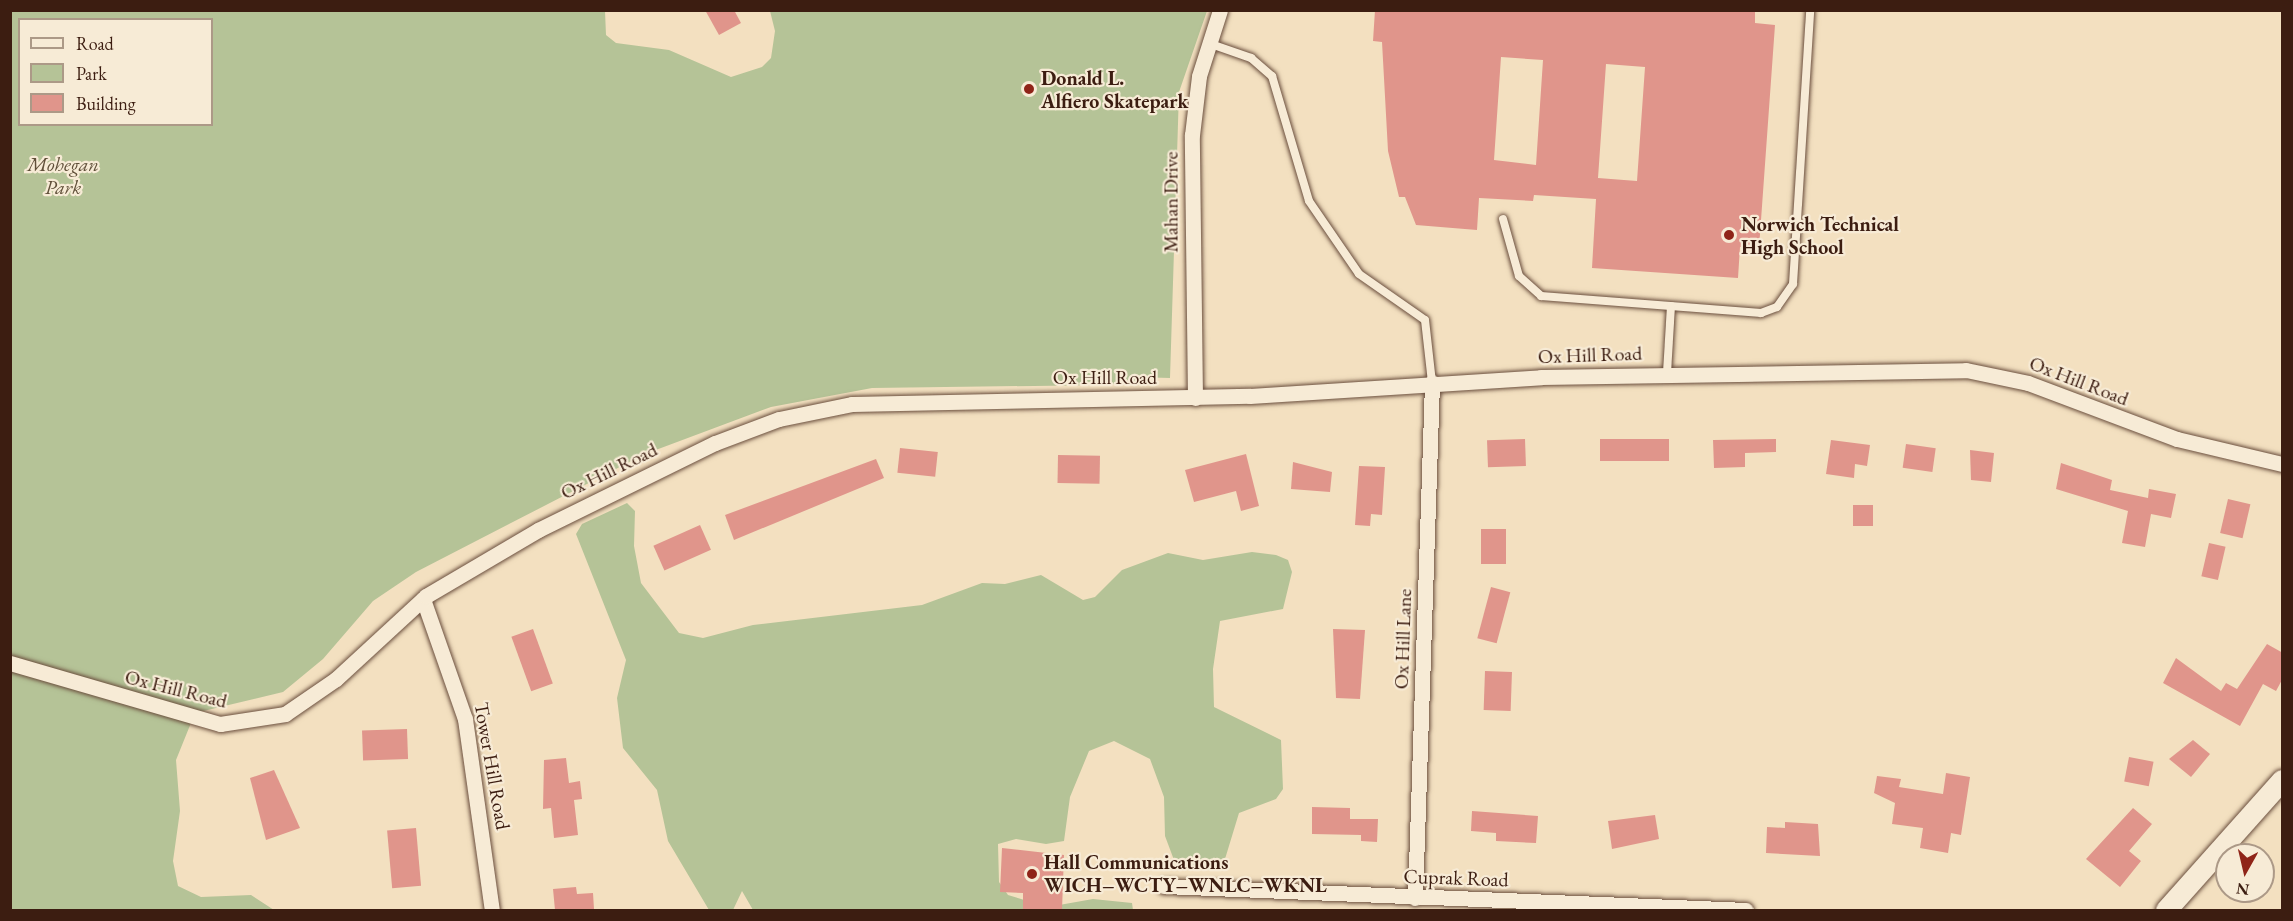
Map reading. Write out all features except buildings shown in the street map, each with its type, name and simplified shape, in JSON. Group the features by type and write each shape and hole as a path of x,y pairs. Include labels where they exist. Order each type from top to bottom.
{"main road":[{"path":"2166,910 2283,780"}],"street":[{"name":"Mahan Drive","path":"1195,398 1191,152 1196,88 1220,10"},
{"name":"Ox Hill Road","path":"10,663 159,709 239,724 302,705 423,599 567,514 703,448 789,416 882,402 1195,398 1432,382 1667,373 1979,370 2041,387 2177,439 2283,464"},
{"name":"Ox Hill Lane","path":"1415,898 1432,382"},
{"name":"Tower Hill Road","path":"423,599 465,719 492,910"},
{"name":"Cuprak Road","path":"1164,886 1746,910"}],"lane":[{"path":"1503,219 1513,264 1535,294 1761,313 1778,307 1789,295 1809,10"},
{"path":"1208,43 1256,61 1275,80 1290,150 1309,201 1359,274 1425,321 1432,382"},
{"path":"1667,373 1671,306"}],"green space":[{"name":"Mohegan Park","path":"10,11 605,11 606,35 616,43 669,50 731,77 762,67 771,58 775,31 770,11 1207,11 1179,92 1170,378 1135,377 1135,382 1104,385 872,388 771,407 645,454 416,572 373,601 323,659 283,692 195,713 176,760 180,811 173,861 178,886 201,897 251,895 274,910 11,910"},
{"path":"627,503 635,511 634,546 641,583 679,633 703,638 753,625 922,605 982,583 1005,584 1041,575 1083,600 1095,597 1122,570 1168,553 1203,560 1252,552 1276,555 1288,560 1292,572 1283,609 1220,621 1213,669 1214,707 1281,740 1283,789 1276,799 1239,813 1225,859 1186,867 1174,860 1165,836 1164,797 1150,759 1114,741 1089,751 1070,797 1064,841 1046,844 1016,839 998,844 999,882 1008,895 1048,907 1093,899 1132,903 1133,910 753,910 742,891 733,910 709,910 668,841 657,790 623,748 617,698 626,660 576,534 582,524"}],"place":[{"name":"Donald L. Alfiero Skatepark","path":"1029,89"},
{"name":"Norwich Technical High School","path":"1729,235"},
{"name":"Hall Communications WICH–WCTY–WNLC–WKNL","path":"1032,874"}]}
